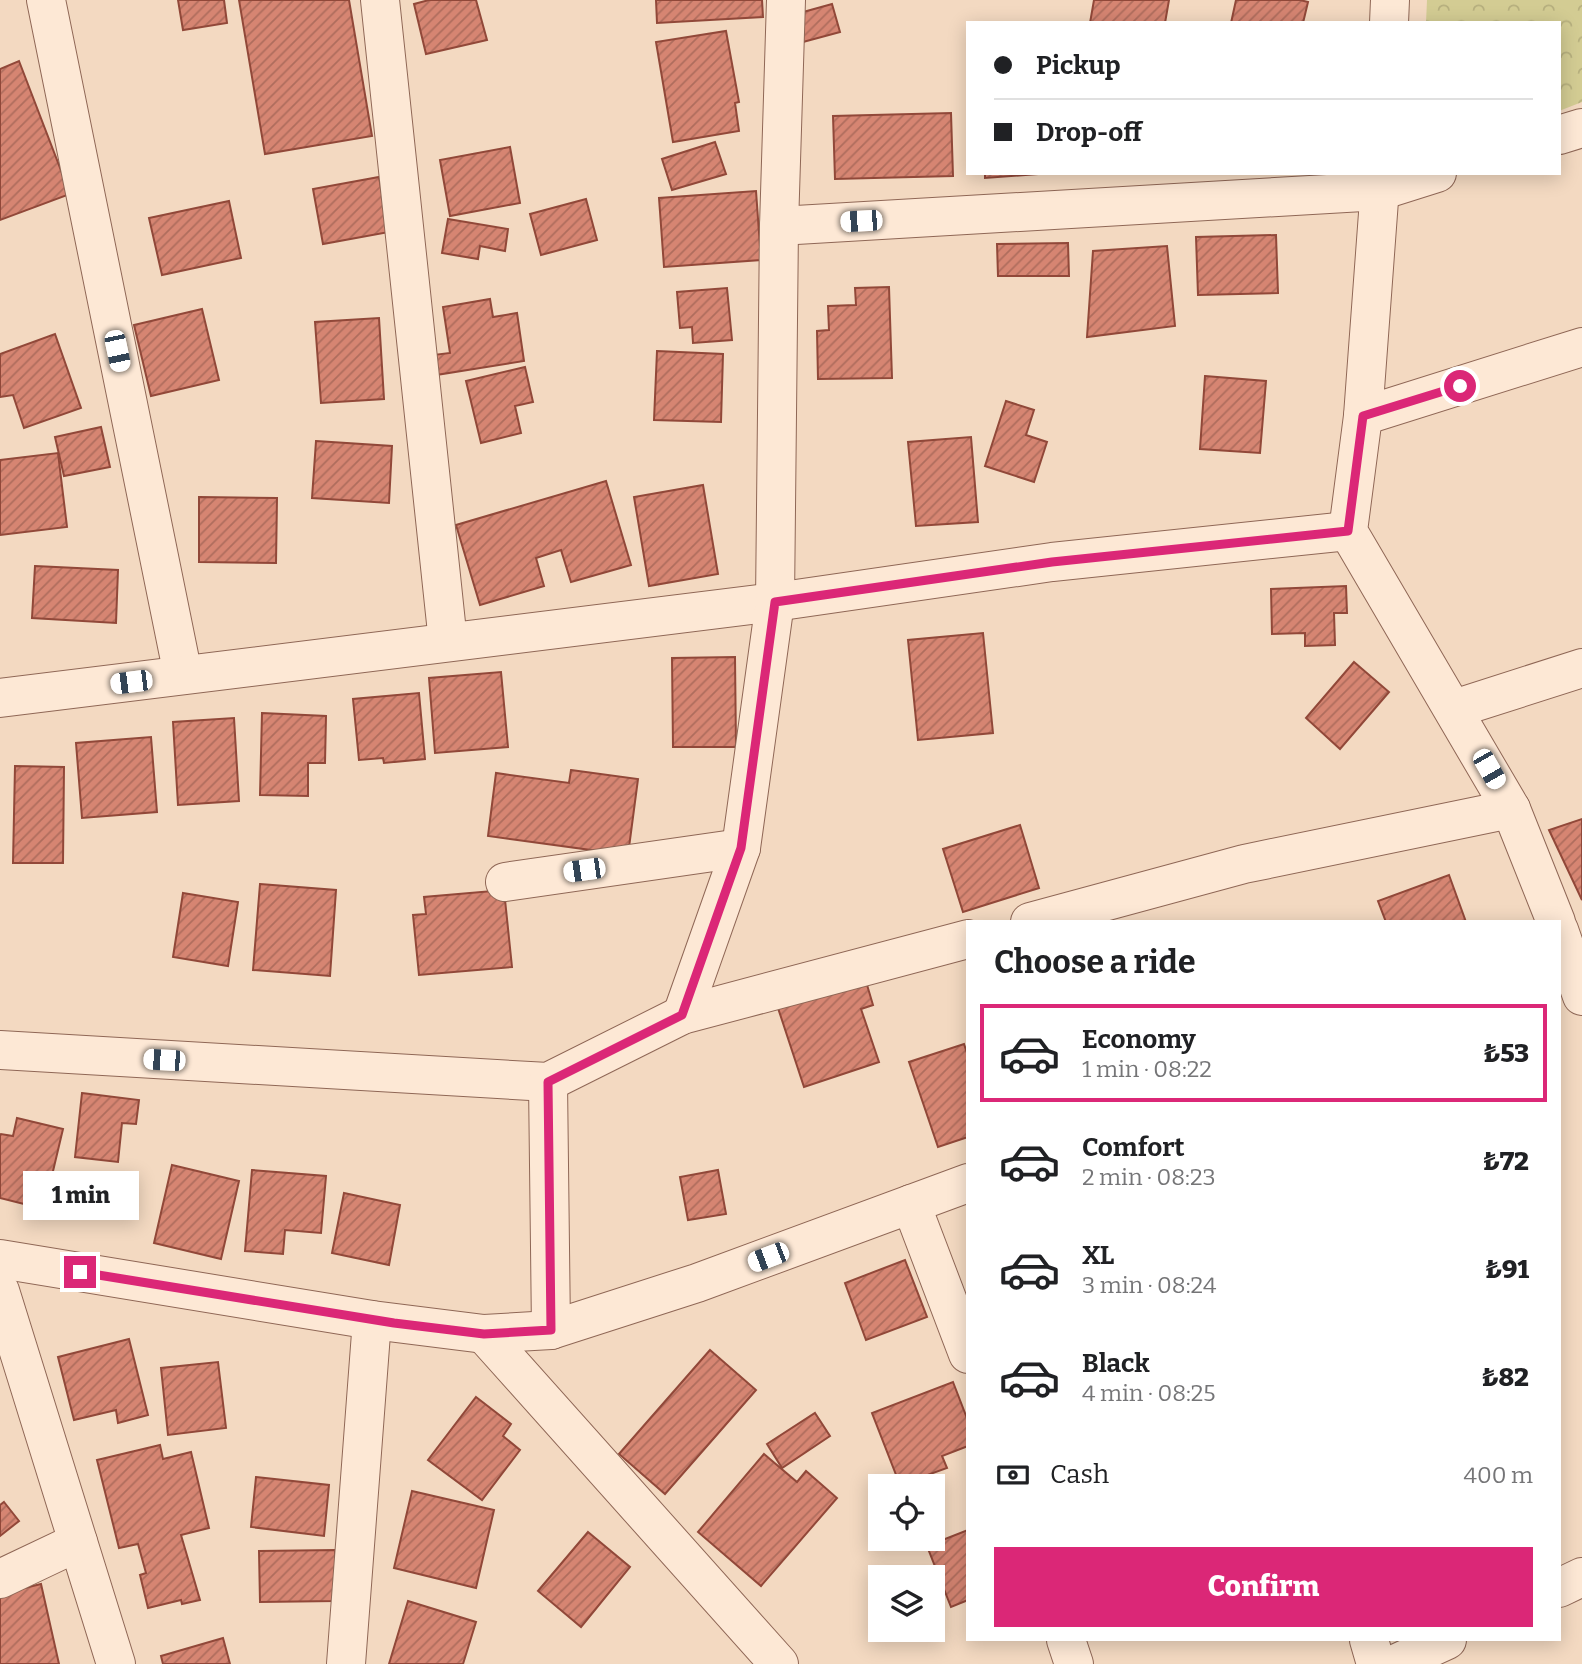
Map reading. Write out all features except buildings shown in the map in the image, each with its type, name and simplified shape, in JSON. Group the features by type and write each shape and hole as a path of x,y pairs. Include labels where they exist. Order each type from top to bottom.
{"street":[{"path":"46,0 183,675"},
{"path":"380,0 447,642"},
{"path":"682,1015 741,848 775,602 779,226 786,0"},
{"path":"1389,21 1390,0"},
{"path":"1561,134 1582,128"},
{"path":"779,226 1381,182 1425,175"},
{"path":"1381,182 1363,416 1348,531 1511,809 1555,920"},
{"path":"1363,416 1582,347"},
{"path":"0,698 775,602 1052,562 1348,531"},
{"path":"1454,709 1582,668"},
{"path":"1037,920 1244,864 1511,809"},
{"path":"505,882 741,848"},
{"path":"0,1050 548,1082 682,1015 966,940"},
{"path":"1568,952 1582,996"},
{"path":"548,1082 551,1330"},
{"path":"0,1259 372,1320 484,1334 551,1330 696,1283 966,1184"},
{"path":"911,1204 966,1348"},
{"path":"0,1291 116,1664"},
{"path":"346,1664 372,1320"},
{"path":"484,1334 779,1664"},
{"path":"0,1579 78,1542"},
{"path":"1561,1587 1582,1577"},
{"path":"1066,1641 1074,1664"},
{"path":"1369,1641 1376,1664"},
{"path":"1395,1664 1445,1641"}],"green space":[{"path":"1427,0 1582,0 1582,102 1561,110 1561,21 1426,21"}],"route":[{"path":"80,1272 394,1323 484,1334 551,1330 548,1082 682,1015 741,848 775,602 1052,562 1348,531 1363,416 1460,386"}]}
